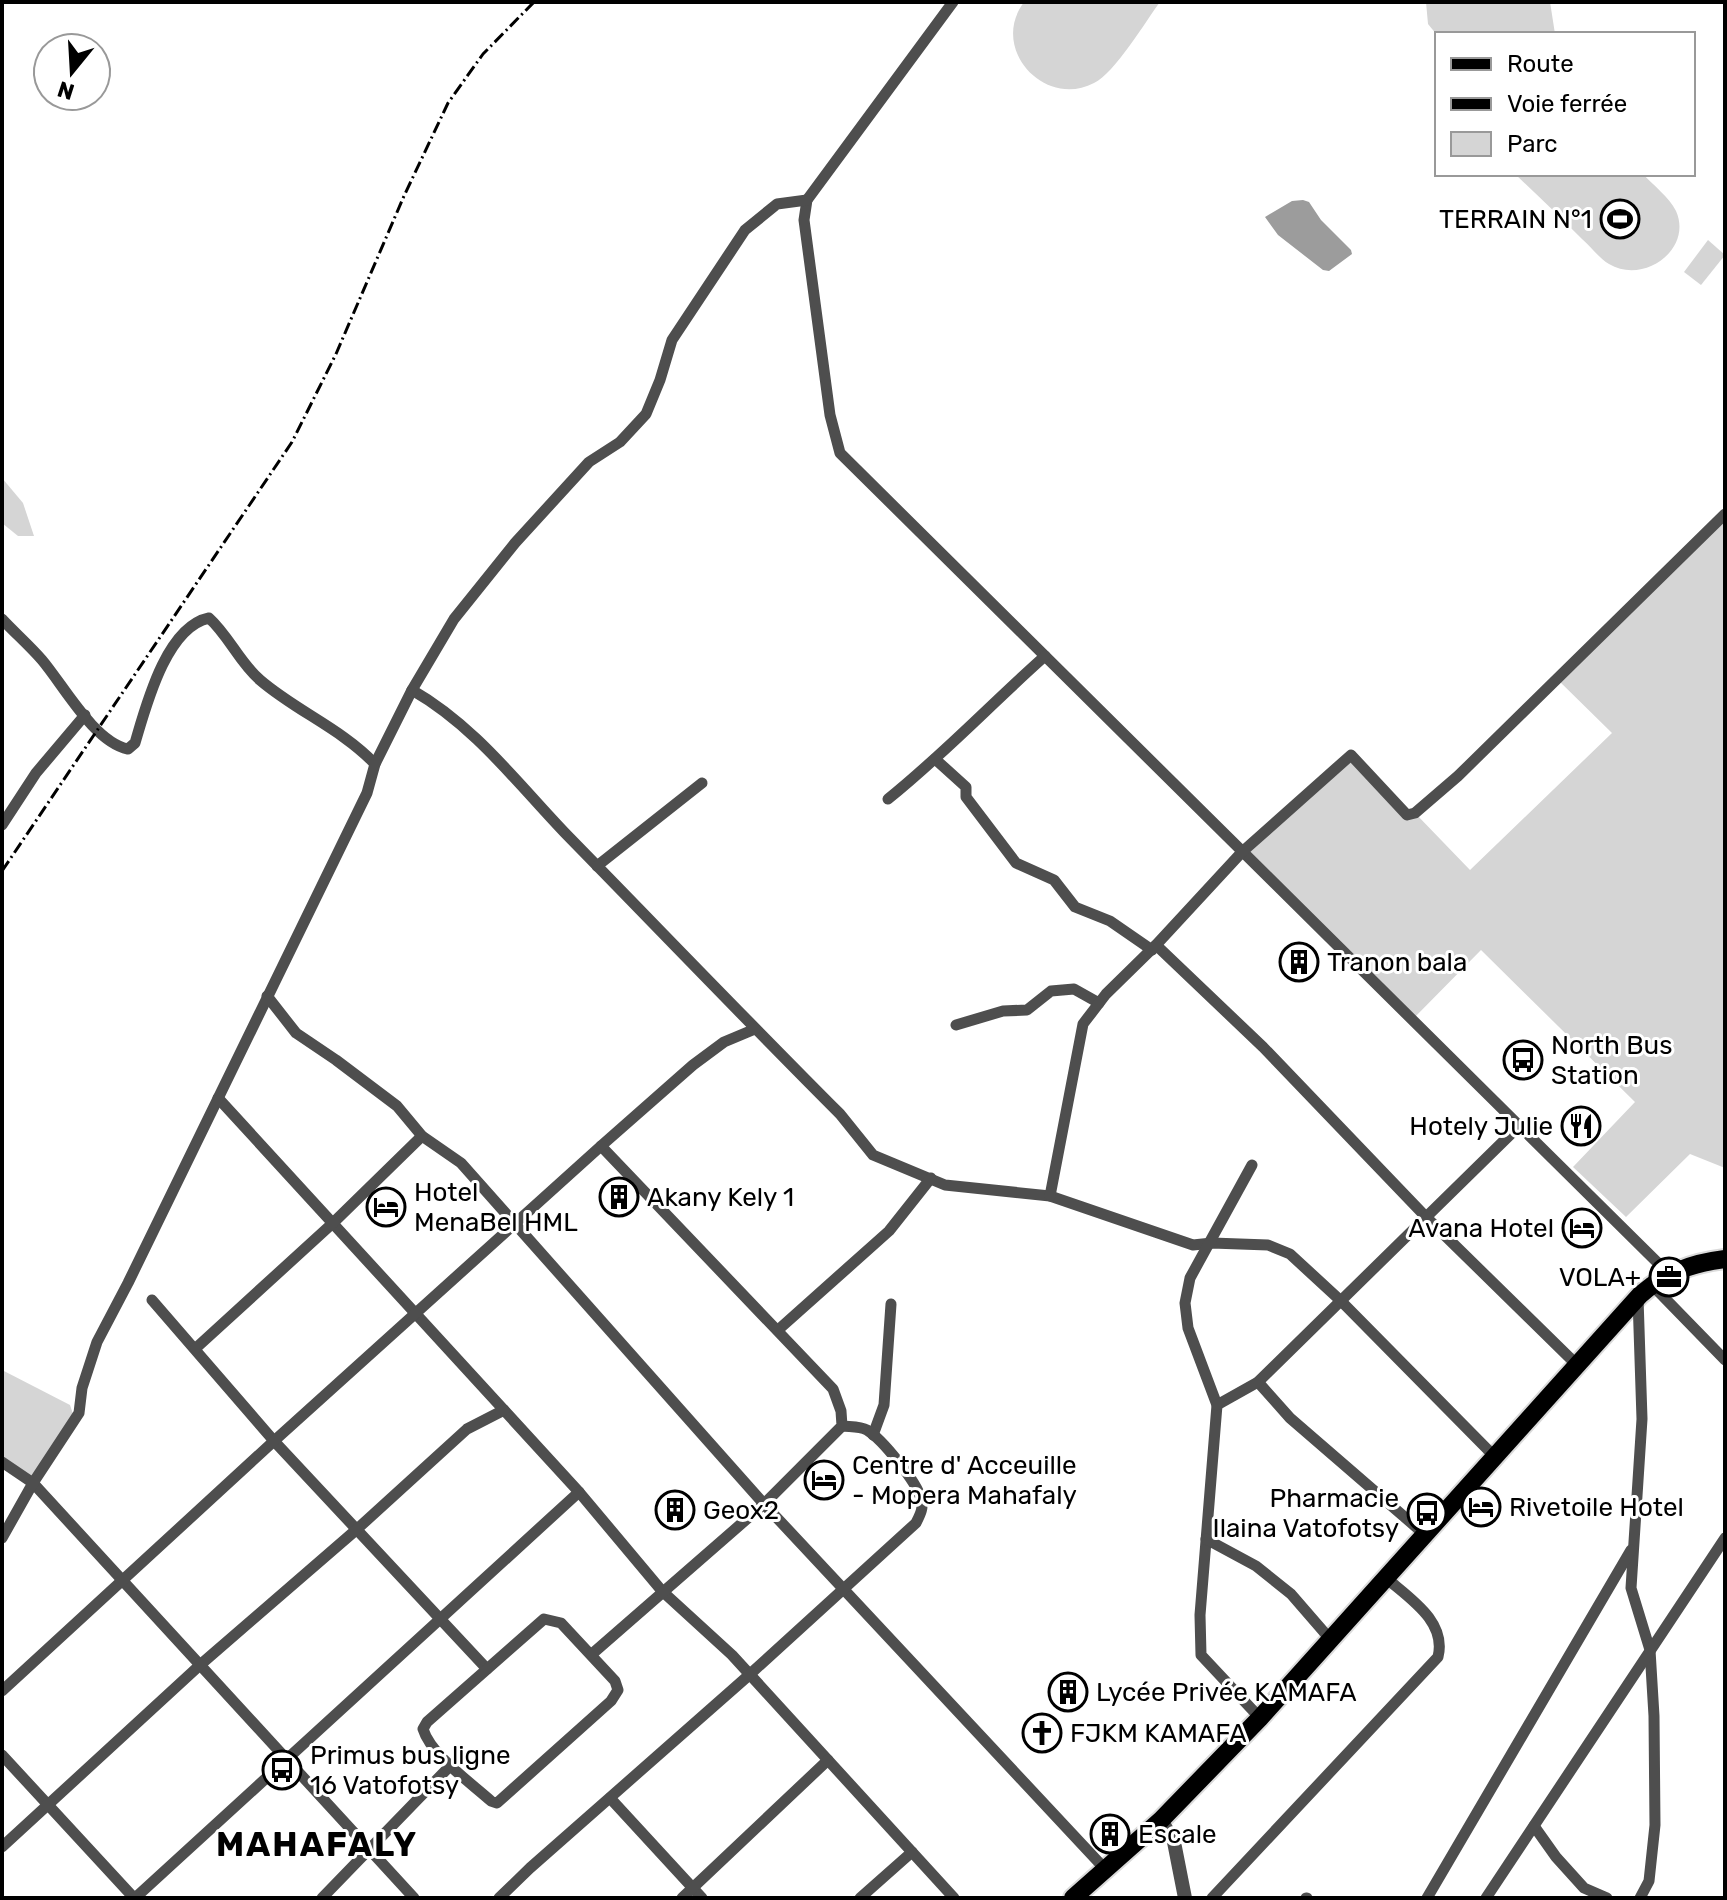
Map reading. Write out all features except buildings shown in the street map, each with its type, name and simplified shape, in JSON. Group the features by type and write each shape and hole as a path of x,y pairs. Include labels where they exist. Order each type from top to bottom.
{"main road":[{"path":"1073,1898 1161,1820 1260,1718 1423,1533 1645,1291 1669,1274 1698,1263 1725,1259"}],"street":[{"path":"953,2 807,200 804,220 830,415 840,453 1669,1274"},
{"path":"2,1538 33,1483 79,1413 82,1388 97,1342 367,793 375,764 412,690 454,619 515,543 589,462 620,442 646,414 672,340 745,230 777,204 807,200"},
{"path":"1050,1196 1083,1024 1099,1003 1242,852 1351,755 1407,815 1415,813 1458,776 1725,514"},
{"path":"2,619 41,659 98,732 117,747 128,749 135,743 153,684 179,640 197,621 209,618 221,629 242,662 262,682 358,746 375,764"},
{"path":"888,799 918,776 1045,656"},
{"path":"412,690 435,703 478,738 597,866 840,1114 873,1155 945,1185 1050,1196 1193,1245 1268,1245 1290,1254 1341,1301 1494,1456"},
{"path":"2,825 36,773 85,715"},
{"path":"935,759 966,787 966,797 1016,863 1054,880 1075,907 1110,921 1154,948 1263,1047 1426,1217 1576,1364"},
{"path":"597,866 702,783"},
{"path":"956,1025 1003,1011 1027,1010 1051,991 1074,989 1099,1003"},
{"path":"267,996 296,1033 397,1106 422,1136 461,1163 764,1504 1105,1869"},
{"path":"2,1691 274,1441 693,1065 724,1042 755,1029"},
{"path":"218,1098 579,1492 662,1591 732,1655 954,1898"},
{"path":"1217,1405 1258,1382 1519,1126"},
{"path":"196,1348 334,1222 422,1136"},
{"path":"592,1654 764,1504 842,1426 841,1411 833,1389 601,1146"},
{"path":"1252,1165 1206,1244 1190,1278 1185,1303 1188,1328 1217,1405 1200,1615 1201,1655 1260,1718"},
{"path":"778,1330 889,1231 931,1178"},
{"path":"1645,1291 1725,1360"},
{"path":"1640,1898 1649,1881 1655,1825 1650,1650 1631,1588 1642,1419 1645,1291"},
{"path":"152,1300 274,1441 487,1669"},
{"path":"873,1435 884,1405 891,1304"},
{"path":"1258,1382 1290,1418 1423,1533"},
{"path":"2,1847 200,1665 467,1429 504,1410"},
{"path":"499,1898 916,1523 922,1509 915,1486 873,1435 864,1429 842,1426"},
{"path":"2,1462 33,1483 414,1898"},
{"path":"2,1755 135,1898 579,1492"},
{"path":"1486,1898 1725,1538"},
{"path":"1206,1539 1256,1566 1280,1584 1330,1639"},
{"path":"1427,1898 1633,1546"},
{"path":"1212,1898 1438,1657 1441,1644 1436,1628 1426,1613 1385,1577"},
{"path":"544,1619 561,1623 615,1681 618,1690 497,1803 450,1766 425,1737 423,1729 487,1669 544,1619"},
{"path":"682,1898 828,1760"},
{"path":"322,1898 450,1766"},
{"path":"610,1798 702,1898"},
{"path":"1161,1820 1174,1842 1185,1898"},
{"path":"1534,1826 1584,1888 1607,1898"},
{"path":"860,1898 912,1852"}],"green space":[{"path":"1024,2 1160,2 1111,69 1094,83 1075,89 1057,88 1041,81 1028,70 1018,55 1013,38 1015,20"},
{"path":"1426,2 1550,2 1555,32 1435,33 1428,24"},
{"name":"TERRAIN N°1","path":"1517,176 1645,176 1676,211 1678,238 1662,260 1637,270 1609,264"},
{"path":"1708,240 1725,255 1701,285 1684,272"},
{"path":"2,478 23,503 34,536 18,536 2,523"},
{"path":"1725,514 1725,1168 1690,1154 1626,1217 1573,1167 1635,1102 1481,950 1412,1020 1242,852 1351,755 1406,815 1415,813 1470,870 1612,733 1557,679"},
{"path":"2,1370 70,1405 73,1414 32,1483 2,1467"}],"shaded area":[{"path":"1292,201 1309,202 1321,220 1351,250 1352,254 1329,271 1323,270 1278,235 1265,217"}],"railway":[{"path":"2,871 292,442 336,354 448,103 483,54 534,2"}],"place":[{"name":"TERRAIN N°1","path":"1620,219"},
{"name":"Tranon bala","path":"1299,962"},
{"name":"North Bus Station","path":"1523,1060"},
{"name":"Hotely Julie","path":"1581,1126"},
{"name":"Akany Kely 1","path":"619,1197"},
{"name":"Hotel MenaBel HML","path":"386,1207"},
{"name":"Avana Hotel","path":"1582,1228"},
{"name":"VOLA+","path":"1669,1277"},
{"name":"Centre d' Acceuille - Mopera Mahafaly","path":"824,1480"},
{"name":"Rivetoile Hotel","path":"1481,1507"},
{"name":"Geox2","path":"675,1510"},
{"name":"Pharmacie Ilaina Vatofotsy","path":"1427,1513"},
{"name":"Lycée Privée KAMAFA","path":"1068,1692"},
{"name":"FJKM KAMAFA","path":"1042,1733"},
{"name":"Primus bus ligne 16 Vatofotsy","path":"282,1770"},
{"name":"Escale","path":"1110,1834"}],"district":[{"name":"MAHAFALY","path":"317,1844"}]}
